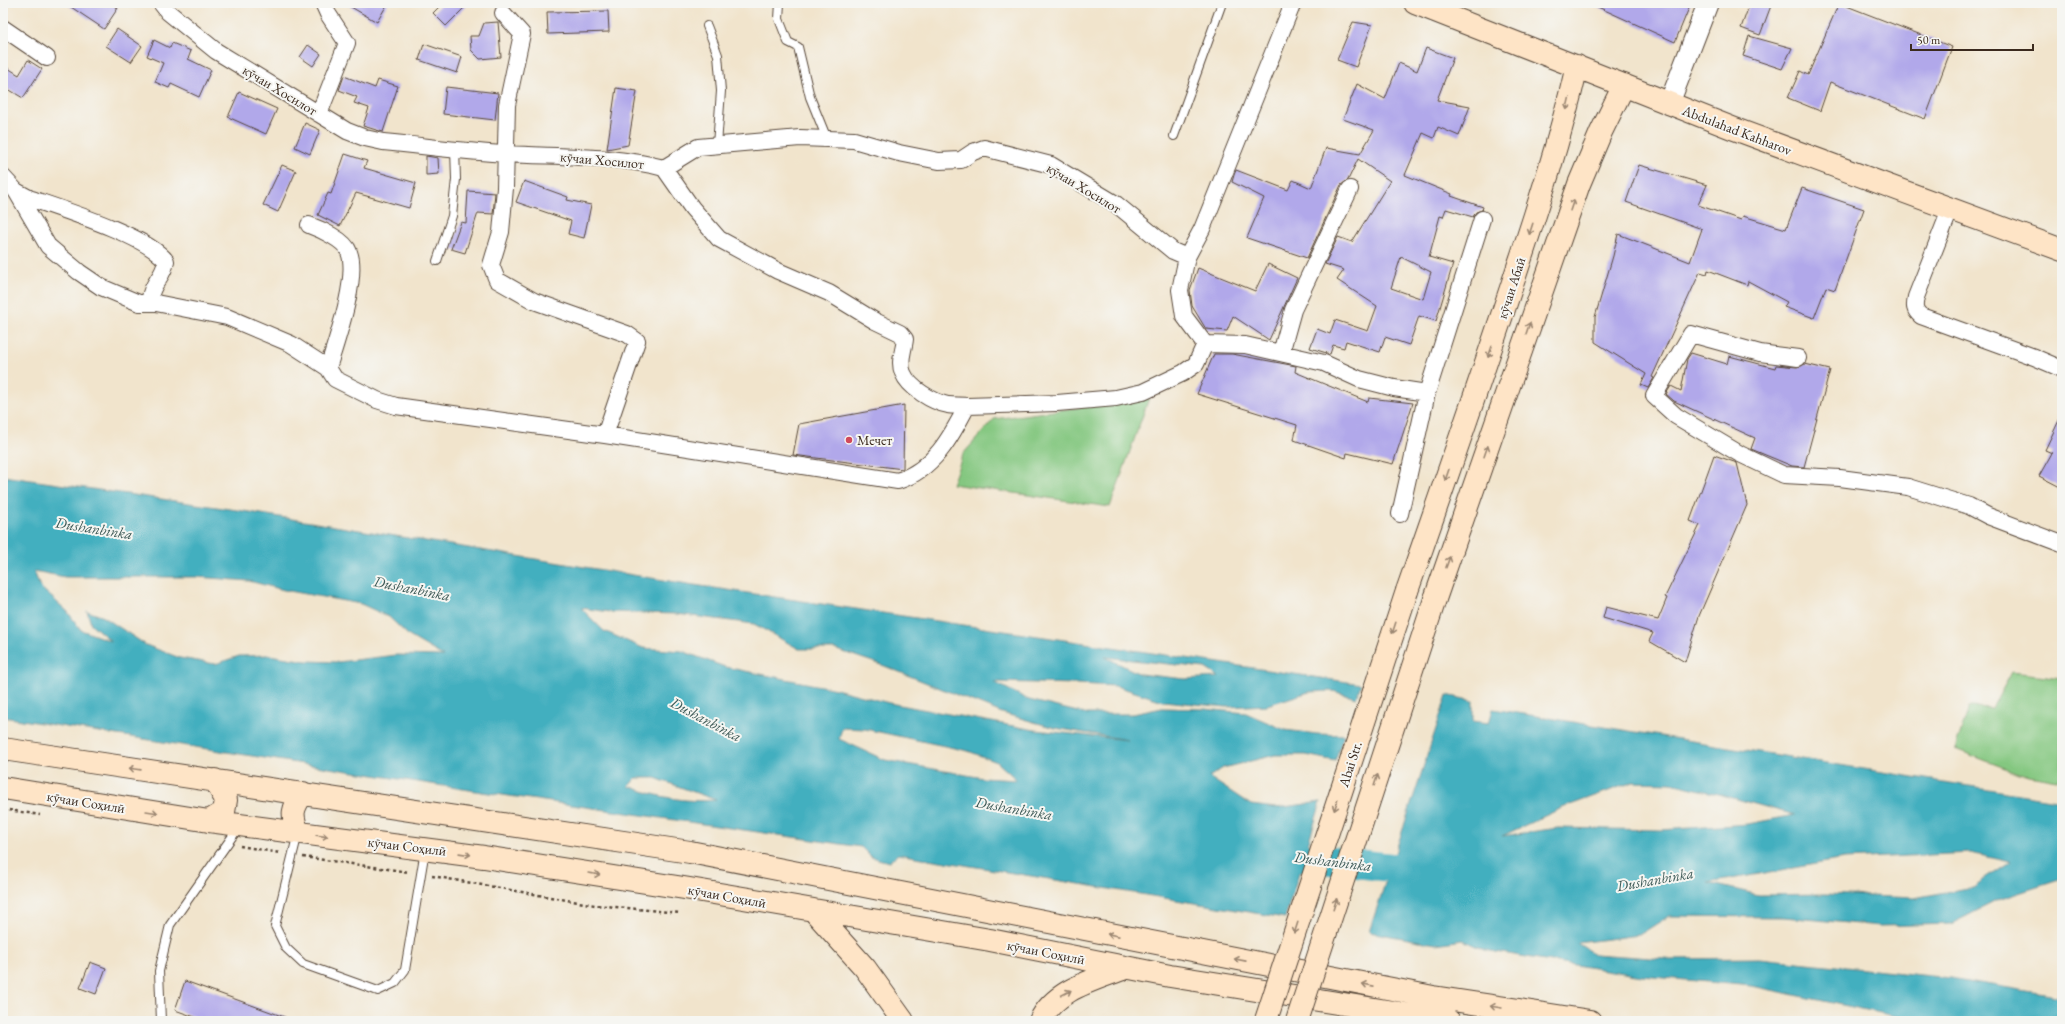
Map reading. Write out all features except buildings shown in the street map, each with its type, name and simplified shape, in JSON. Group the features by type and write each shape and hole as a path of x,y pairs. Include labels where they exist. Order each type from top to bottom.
{"main road":[{"name":"Abdulahad Kahharov","path":"1415,3 1577,66 1669,104 1950,210 2062,250"},
{"name":"Abai Str.","path":"1266,1021 1407,591 1496,335 1549,174 1565,119 1577,66"},
{"path":"1297,1021 1435,599 1579,184 1601,132 1624,85"},
{"path":"3,749 690,852 1433,997 1590,1021"},
{"path":"208,821 224,812 226,800 215,780"},
{"name":"кӯчаи Соҳилӣ","path":"3,788 208,821 425,849 684,888 990,940 1125,968 1449,1021"},
{"path":"298,832 293,818 294,805 303,793"},
{"path":"813,910 865,968 903,1021"},
{"path":"1040,1021 1044,1013 1060,996 1079,986 1125,968"}],"street":[{"name":"кӯчаи Хосилот","path":"161,3 168,12 216,51 347,131 365,138 383,142 506,154 637,161 664,168 698,147 800,138 854,140 899,153 939,161 961,160 973,152 984,148 1051,165 1116,204 1172,251 1187,257"},
{"path":"320,114 347,43 323,3"},
{"path":"1205,344 1184,316 1180,290 1187,257 1202,229 1293,3"},
{"path":"1669,104 1708,3"},
{"path":"503,13 522,34 507,105 505,188 501,232 491,265 497,280 534,301 627,334 637,341 634,354 605,435"},
{"path":"3,28 47,58"},
{"path":"664,168 692,208 719,239 760,262 829,293 875,321 900,334 905,339 901,356 903,374 922,394 949,405 967,406 1057,402 1116,398 1143,392 1183,374 1196,364 1205,344"},
{"path":"3,177 16,191 48,246 79,272 101,287 138,303 156,304 227,317 291,344 328,368 335,378 377,400 396,406 605,435 898,481 914,476 951,438 967,406"},
{"path":"1281,353 1293,310 1350,188"},
{"path":"16,191 117,230 160,252 166,260 165,271 152,287 150,298 156,304"},
{"path":"1950,210 1916,297 1914,307 1916,312 1921,316 2034,357 2062,369"},
{"path":"1400,514 1427,393 1482,219"},
{"path":"309,225 331,234 349,251 352,268 342,322 328,368"},
{"path":"1798,358 1760,353 1691,334 1654,396 1676,416 1740,454 1784,475 1840,478 1908,487 1969,506 1988,516 2062,544"},
{"path":"1205,344 1245,345 1324,363 1359,379 1394,388 1427,393"}],"lane":[{"path":"780,3 779,19 788,42 798,47 810,97 827,139"},
{"path":"1174,136 1222,3"},
{"path":"707,26 718,55 721,91 717,145"},
{"path":"437,260 452,216 456,179 455,149"},
{"path":"161,1021 160,971 170,924 240,825"},
{"path":"298,832 275,926 286,948 303,964 378,990 396,983 404,970 425,849"}],"path":[{"path":"3,809 48,816"},
{"path":"227,844 421,874 595,905 680,913"}],"green space":[{"path":"1149,398 1110,507 952,484 963,454 994,419"},
{"path":"2012,672 2062,678 2062,781 2018,773 1955,749 1969,707 1992,708"}],"water":[{"path":"3,476 237,510 694,585 1361,684 1356,698 1333,691 1309,692 1267,705 1227,707 1163,701 1116,686 994,682 1029,700 1086,714 1133,714 1162,708 1205,709 1246,713 1285,730 1317,734 1344,735 1335,761 1306,755 1275,755 1223,768 1209,777 1251,805 1276,808 1321,802 1285,918 898,854 889,862 871,857 861,847 482,792 3,717","holes":["34,571 65,577 197,577 249,581 284,590 361,604 389,617 409,636 443,656 396,655 338,662 306,661 269,655 239,656 215,664 180,658 146,645 104,617 87,611 91,624 111,641 81,630 67,611 40,587","581,608 610,612 677,614 754,624 799,649 834,649 882,665 1002,713 1055,728 1128,740 1035,730 889,703 836,689 725,667 682,651 643,648 604,631","1105,657 1205,668 1219,677 1185,679 1140,674","842,728 865,729 968,751 997,762 1017,780 983,778 885,760 839,739","636,778 655,778 716,800 683,800 629,786"]},
{"path":"1447,695 1473,701 1473,721 1489,723 1493,709 2062,801 2062,879 2000,899 1951,924 1880,926 1784,917 1669,916 1639,935 1577,943 1594,954 1665,959 1759,958 1950,978 2062,997 2062,1021 1933,1021 1895,1016 1752,986 1642,976 1484,950 1463,940 1436,944 1369,932","holes":["1633,782 1671,783 1795,815 1748,824 1661,830 1558,828 1502,836 1562,808","1971,853 2010,862 1973,887 1914,898 1826,894 1759,895 1708,883 1844,859"]}],"waterway":[{"name":"Dushanbinka","path":"1265,853 1430,872"}],"place":[{"name":"Мечет","path":"849,440"}]}
